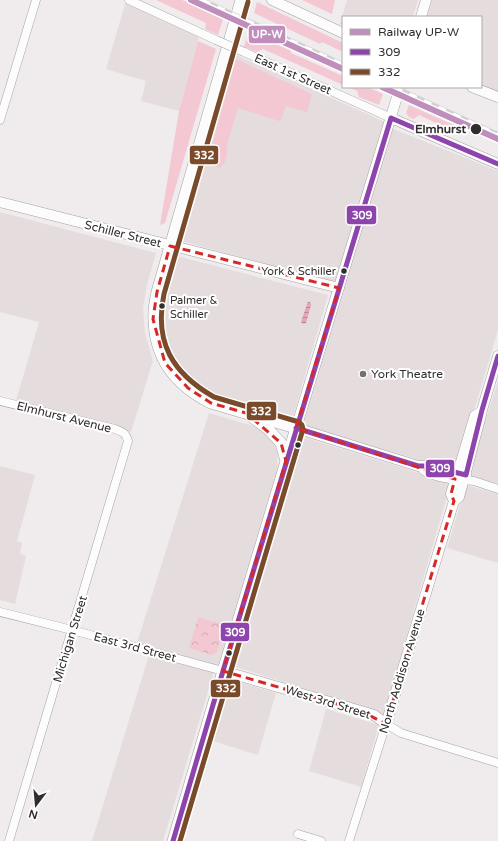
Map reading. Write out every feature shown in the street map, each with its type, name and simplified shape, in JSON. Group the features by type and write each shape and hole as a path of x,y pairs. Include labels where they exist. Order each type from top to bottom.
{"main road":[{"path":"173,841 296,428 211,403 188,388 172,373 165,363 160,351 154,326 154,306 157,291 241,0"},
{"path":"246,413 268,429 281,443 286,461"}],"street":[{"path":"0,120 36,0"},
{"name":"East 1st Street","path":"128,0 391,118"},
{"path":"272,0 342,33"},
{"path":"421,16 426,0"},
{"path":"400,88 296,428 418,466 428,472 446,478 461,476 498,488"},
{"path":"475,88 498,97"},
{"path":"391,118 498,164"},
{"name":"Schiller Street","path":"0,202 339,288"},
{"name":"North Addison Avenue","path":"349,841 454,501 459,497 461,476 480,419 478,412 498,356"},
{"name":"Elmhurst Avenue","path":"0,401 116,429 124,433 126,436"},
{"name":"Michigan Street","path":"9,841 127,446 128,441 126,436"},
{"name":"East 3rd Street","path":"0,612 223,671"},
{"name":"West 3rd Street","path":"223,671 361,710 374,715 401,733 498,763"},
{"path":"298,834 321,841"}],"highlighted area":[{"path":"170,246 339,288 296,428 455,479 451,494 454,501 386,724 361,711 223,671 286,461 281,443 246,413 211,403 188,388 165,363 153,319 157,292"}],"shaded area":[{"path":"347,0 418,0 413,16 342,16"},
{"path":"432,0 498,0 498,94 482,87 482,16 427,16"},
{"path":"126,1 199,33 179,111 141,101 146,81 106,69"},
{"path":"234,54 385,122 336,283 181,241"},
{"path":"391,128 498,171 498,330 456,471 301,425"},
{"path":"0,212 156,253 147,285 143,308 145,333 153,361 131,432 16,401 39,322 0,312"},
{"path":"173,255 328,295 292,421 212,398 188,383 169,361 160,334 160,301"},
{"path":"308,302 310,302 311,305 306,323 303,324 301,322"},
{"path":"498,381 498,484 468,475"},
{"path":"209,413 250,425 270,436 278,453 277,470 218,666 137,643"},
{"path":"300,436 451,483 384,714 230,665"},
{"path":"0,466 35,475 17,541 22,543 20,554 26,556 15,604 0,600"},
{"path":"466,485 498,494 498,563 447,548"},
{"path":"149,655 214,672 163,841 92,841"},
{"path":"232,680 276,693 258,755 213,741"},
{"path":"326,709 379,725 361,787 309,771"}],"green space":[{"path":"156,0 182,0 223,19 218,35 205,29 206,23"},
{"path":"302,0 335,0 332,14"},
{"path":"257,2 342,43 342,52 322,42 320,44 254,13"},
{"path":"249,31 291,51 291,53 342,76 342,85 263,49 257,52 244,47"},
{"path":"198,41 216,49 165,223 160,225 179,111"},
{"path":"236,59 312,94 307,112 286,106 281,120 279,121 238,108 226,148 228,149 224,164 220,168 207,164"},
{"path":"350,88 369,88 383,94 379,105 359,97 357,91"},
{"path":"409,105 456,126 452,135 449,129 419,115 414,119 409,117 406,113"},
{"path":"198,617 226,625 217,652 212,655 189,648"}],"railway":[{"path":"203,0 342,64"},
{"path":"397,88 498,134"}],"rail line":[{"name":"UP-W","path":"191,0 342,69"},
{"name":"UP-W","path":"384,88 498,139"}],"transit line":[{"name":"332","path":"180,841 303,429 299,422 214,397 199,388 177,367 164,341 162,327 164,294 248,2"},
{"name":"309","path":"173,841 223,671 391,118 498,164"},
{"name":"309","path":"296,428 418,466 430,466 466,475 482,410 498,356"}],"place":[{"name":"Elmhurst","path":"476,129"},
{"name":"York & Schiller","path":"344,271"},
{"name":"Palmer & Schiller","path":"162,306"},
{"name":"York Theatre","path":"363,374"}]}
